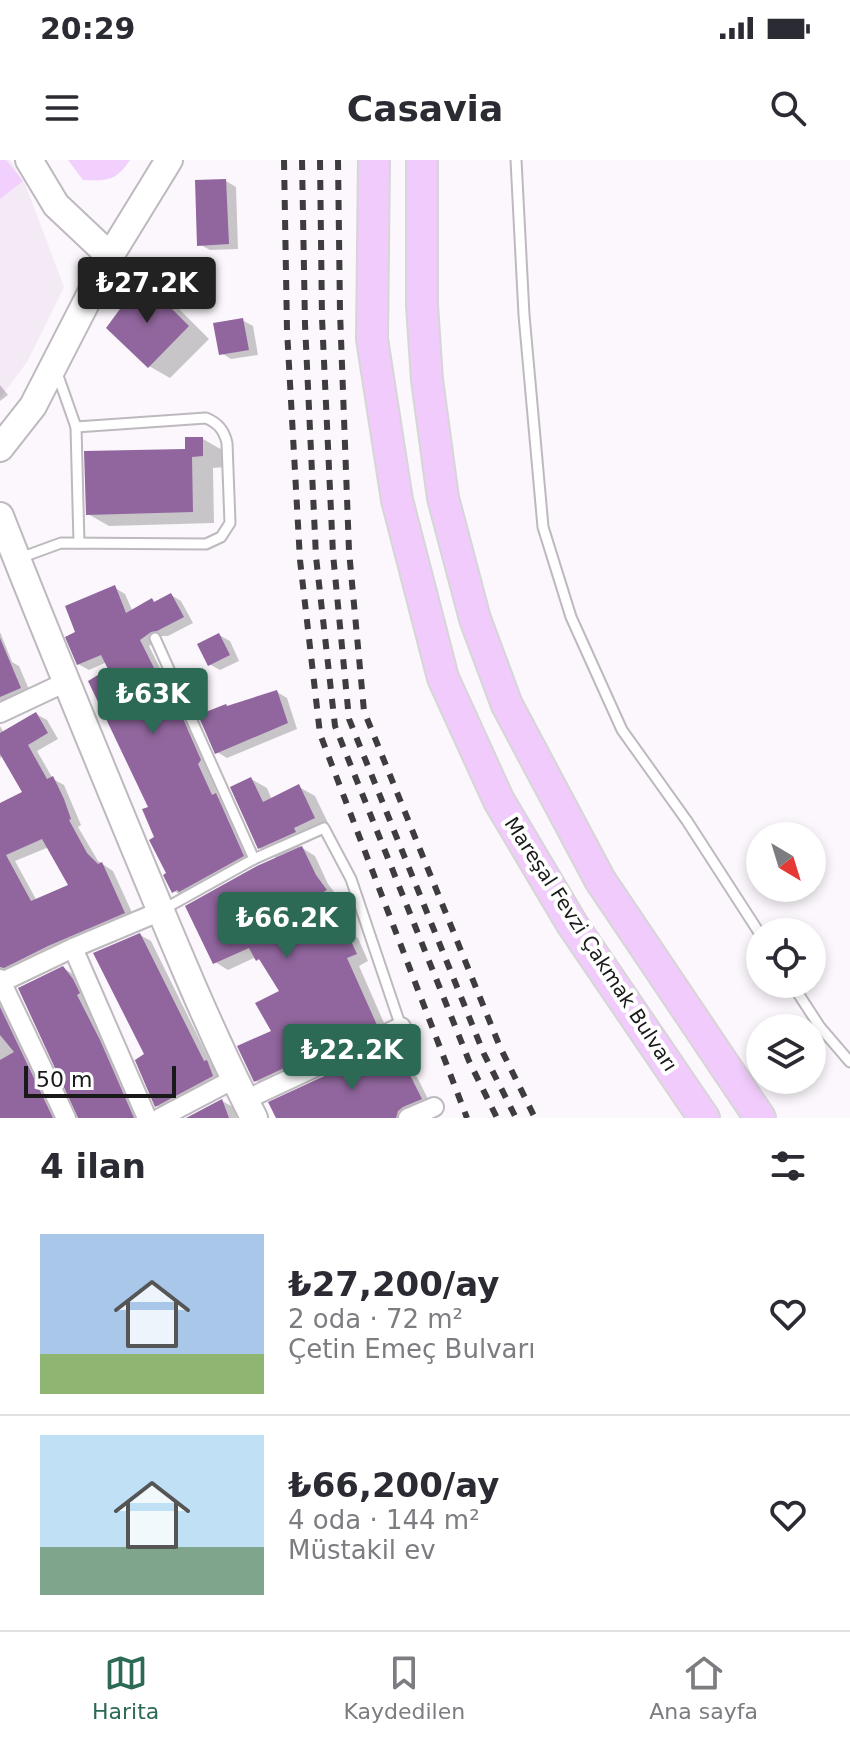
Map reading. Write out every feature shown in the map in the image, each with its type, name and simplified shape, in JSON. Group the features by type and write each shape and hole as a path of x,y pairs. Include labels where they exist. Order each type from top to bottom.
{"main road":[{"name":"Mareşal Fevzi Çakmak Bulvarı","path":"374,160 372,339 397,500 443,678 499,801 572,924 704,1118"},
{"path":"422,160 422,305 427,380 443,498 475,619 507,705 600,880 760,1118"}],"street":[{"path":"29,160 56,205 110,256"},
{"path":"0,448 33,406 110,256 169,160"},
{"path":"0,516 8,567 32,600 161,911 244,1099"},
{"path":"0,713 66,682"},
{"path":"66,1118 1,981 161,911"},
{"path":"73,948 147,1118"},
{"path":"160,1118 244,1099 401,1027"},
{"path":"408,1118 434,1107"}],"lane":[{"path":"516,160 524,315 543,527 571,617 622,730 687,821 750,918"},
{"path":"54,365 76,427 79,543"},
{"path":"8,567 61,543 206,544 221,537 230,523 227,443 225,434 214,421 206,418 76,427"},
{"path":"155,638 254,859"},
{"path":"161,911 254,859 324,828 351,879 401,1027"},
{"path":"801,998 820,1027 850,1062"}],"shaded area":[{"path":"0,160 10,160 25,184 64,287 27,362 0,398"},
{"path":"0,160 6,160 23,181 0,199"},
{"path":"68,160 130,160 115,176 105,180 83,180"}],"building":[{"path":"226,179 229,244 197,246 195,180"},
{"path":"142,279 189,326 148,368 106,328"},
{"path":"243,318 249,350 219,355 213,323"},
{"path":"185,437 203,437 203,456 192,457 193,512 86,515 84,451 185,449"},
{"path":"115,585 126,613 152,598 154,602 171,593 184,617 140,640 184,721 201,760 198,764 212,795 216,793 244,856 179,892 172,893 163,875 166,873 149,840 154,837 142,809 148,807 88,681 108,669 101,655 77,665 65,637 75,632 65,606"},
{"path":"219,633 230,655 208,666 197,644"},
{"path":"0,638 21,688 0,697"},
{"path":"277,690 288,723 215,754 198,715"},
{"path":"36,712 48,733 28,745 47,779 53,776 64,799 69,820 87,853 98,864 102,862 125,913 4,968 0,967 0,803 22,792 0,754 0,733","holes":["42,839 68,885 31,901 6,855"]},
{"path":"251,777 263,802 299,784 315,818 294,828 296,832 258,849 230,787"},
{"path":"302,846 327,890 314,897 339,931 345,928 357,954 347,958 377,1025 254,1082 237,1046 271,1031 255,1003 279,991 249,948 213,964 185,906 257,866"},
{"path":"140,933 213,1076 155,1107 134,1058 144,1054 93,953"},
{"path":"63,966 80,993 77,995 134,1118 78,1118 18,988"},
{"path":"0,1007 53,1118 0,1118 0,1060 14,1052 0,1035"},
{"path":"387,1047 398,1073 407,1069 422,1099 403,1107 396,1118 276,1118 268,1102"},
{"path":"222,1099 229,1118 186,1118"}],"railway":[{"path":"284,160 287,330 300,560 320,734 467,1118"},
{"path":"302,160 305,324 316,557 335,726 469,1061 497,1118"},
{"path":"320,160 322,318 333,554 349,719 484,1054 516,1118"},
{"path":"338,160 349,551 364,711 500,1047 535,1118"}]}
